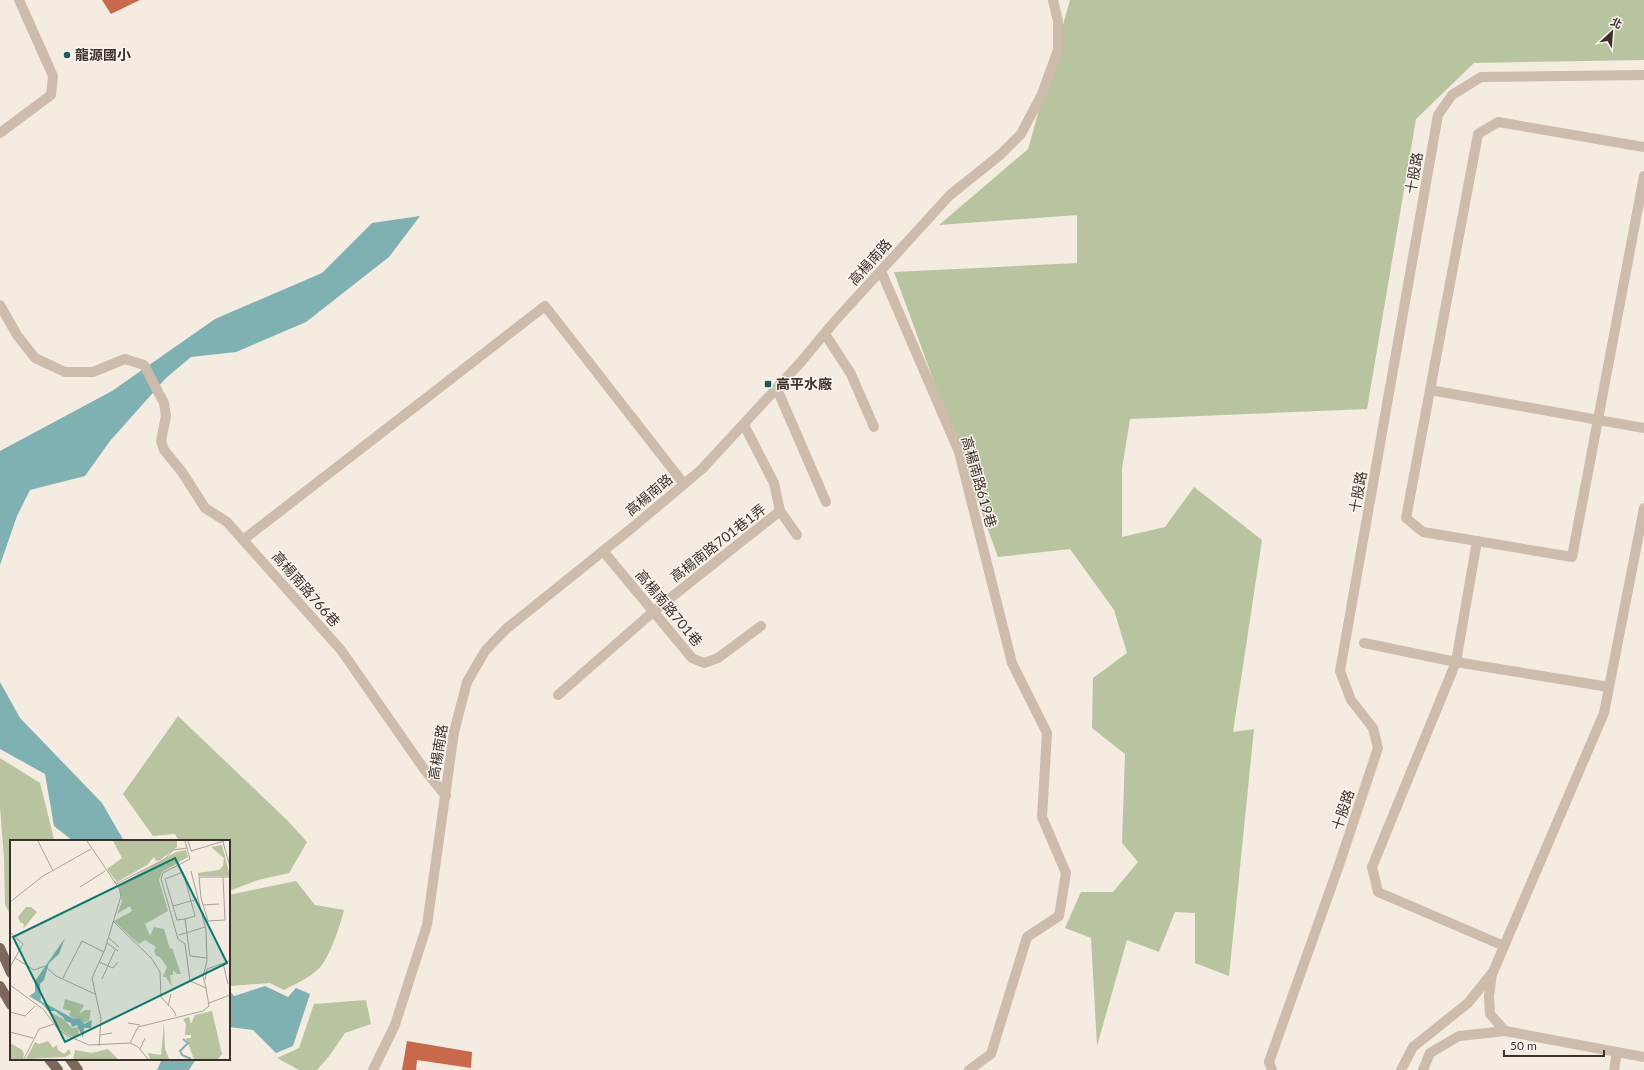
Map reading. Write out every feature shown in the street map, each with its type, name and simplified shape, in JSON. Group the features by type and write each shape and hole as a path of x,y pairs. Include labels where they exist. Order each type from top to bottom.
{"main road":[{"path":"0,948 10,971"},
{"path":"0,986 10,1003"},
{"path":"50,1060 58,1070"},
{"path":"71,1060 78,1070"}],"street":[{"path":"0,133 51,95 53,76 19,0"},
{"name":"高楊南路","path":"373,1070 395,1025 427,925 454,732 467,682 484,651 506,629 702,469 777,389 881,271 950,196 1000,155 1021,134 1042,94 1058,50 1058,21 1053,0"},
{"name":"十股路","path":"1272,1070 1270,1062 1338,868 1378,748 1373,728 1351,700 1340,672 1438,115 1452,95 1481,77 1644,75"},
{"path":"1644,147 1498,122 1478,134 1406,518 1422,532 1572,557 1644,176"},
{"name":"高楊南路619巷","path":"881,271 959,452 1012,663 1047,733 1042,817 1066,873 1059,916 1027,937 991,1054 969,1070"},
{"name":"高楊南路766巷","path":"0,305 17,335 35,358 65,372 93,372 125,358 144,366 164,403 166,416 161,441 164,450 182,472 205,508 227,522 341,650 424,769 446,796"},
{"path":"243,540 545,306 684,484"},
{"path":"825,334 851,374 874,427"},
{"path":"777,389 826,502"},
{"path":"1430,390 1644,428"},
{"path":"744,425 774,483 780,511 797,535"},
{"path":"1505,1031 1490,1014 1489,996 1493,972 1604,713 1644,508"},
{"name":"高楊南路701巷1弄","path":"558,695 654,611 780,511"},
{"path":"1477,542 1456,662 1372,868 1378,892 1504,946"},
{"name":"高楊南路701巷","path":"603,551 692,658 704,663 718,658 761,626"},
{"path":"1364,644 1456,662 1609,687"},
{"path":"1401,1070 1413,1047 1468,1003 1493,972"},
{"path":"1423,1070 1430,1053 1459,1036 1505,1031 1644,1057"},
{"path":"1614,1070 1617,1052"}],"green space":[{"path":"1070,0 1644,0 1644,60 1474,63 1416,119 1367,409 1130,419 1122,469 1122,537 1165,527 1194,487 1262,540 1233,732 1254,729 1229,976 1195,963 1195,913 1175,912 1159,952 1127,940 1097,1046 1091,938 1065,928 1081,892 1113,892 1138,862 1122,843 1125,754 1092,728 1093,678 1127,653 1114,610 1070,549 998,557 894,272 1077,263 1077,215 939,225 1028,149"},
{"path":"178,716 289,822 307,842 289,873 258,880 230,891 230,840 178,840 175,834 153,836 123,794"},
{"path":"0,758 40,783 54,839 56,840 10,840 10,915 5,904 4,858 0,807"},
{"path":"296,881 315,905 344,910 336,937 324,962 311,975 284,990 270,983 231,986 230,895"},
{"path":"366,1000 371,1024 345,1033 330,1055 317,1070 299,1070 277,1058 299,1048 314,1004"}],"water":[{"path":"420,216 389,257 306,322 236,352 191,357 166,378 110,441 85,476 30,490 17,516 0,565 0,451 112,391 215,319 322,273 372,223"},
{"path":"0,682 20,718 102,803 123,840 72,840 54,826 45,774 0,749"},
{"path":"265,986 288,997 296,988 310,994 293,1046 276,1053 253,1030 230,1027 230,991 234,996"},
{"path":"162,1060 195,1060 189,1070 157,1070"}],"building":[{"path":"102,0 140,0 111,14"},
{"path":"407,1041 472,1052 471,1068 417,1060 416,1070 402,1070"}],"place":[{"name":"龍源國小","path":"67,55"},
{"name":"高平水廠","path":"768,384"}]}
